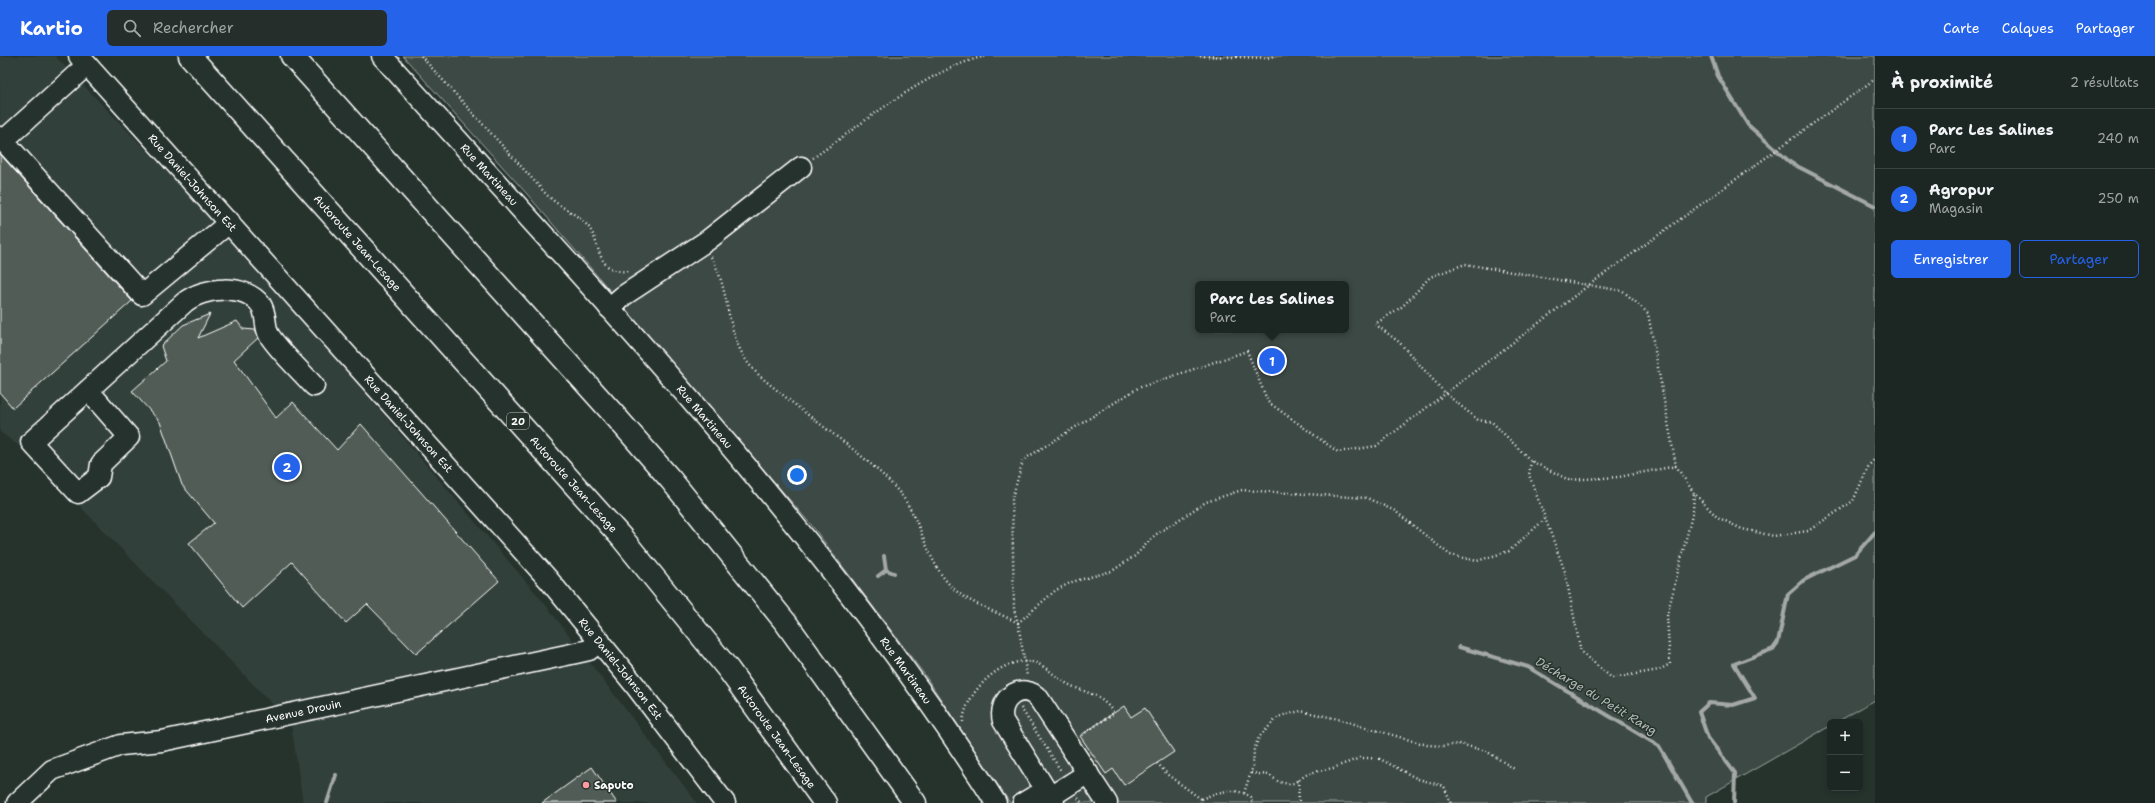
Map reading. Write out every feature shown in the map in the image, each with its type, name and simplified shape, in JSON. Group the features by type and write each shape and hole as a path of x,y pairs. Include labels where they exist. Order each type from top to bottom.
{"highway":[{"name":"Autoroute Jean-Lesage","path":"190,56 612,527 728,669 825,803"},
{"path":"292,56 666,474 803,646 915,803"}],"street":[{"name":"Rue Martineau","path":"382,56 609,308 728,443 811,544 926,698 996,803"},
{"path":"83,60 2,138 142,295 230,222"},
{"name":"Rue Daniel-Johnson Est","path":"83,60 284,282 512,538 600,641 725,803"},
{"path":"609,308 623,296 708,240 801,167"},
{"path":"260,304 284,282"},
{"path":"88,390 129,437 101,464 99,477 78,493 31,442 88,390 193,297 210,292 229,290 245,294 260,304 264,311 269,334 314,386"},
{"name":"Avenue Drouin","path":"17,803 52,770 121,745 162,741 576,653 589,650 600,641"},
{"path":"1050,801 1003,721 1004,701 1012,694 1027,691 1035,694 1107,803"},
{"path":"1023,803 1033,797 1050,801 1088,773"}],"path":[{"path":"421,56 547,195 559,206 586,223 591,231 602,260 608,267 621,272 635,270"},
{"path":"801,167 924,81 970,59 987,56"},
{"path":"1200,56 1267,58 1274,56"},
{"path":"1028,683 1018,623 1014,610 1012,499 1023,460 1138,388 1247,351 1268,402 1338,452 1376,446 1589,285 1875,79"},
{"path":"708,252 723,283 736,338 749,364 772,386 864,460 898,491 912,512 941,574 955,590 964,597 1018,623"},
{"path":"1676,466 1619,477 1569,480 1531,462 1492,422 1478,420 1445,393 1400,342 1375,324 1403,306 1430,277 1465,264 1623,291 1648,313 1676,466 1694,493 1717,517 1742,529 1774,536 1808,531 1853,502 1869,465 1875,459"},
{"path":"1531,462 1529,476 1565,572 1581,652 1612,678 1659,670 1670,664 1667,616 1694,512 1694,493"},
{"path":"1018,623 1056,590 1072,582 1112,571 1135,556 1155,535 1206,502 1242,490 1368,498 1395,512 1450,555 1477,561 1509,551 1545,519"},
{"path":"1025,662 1035,663 1042,666 1064,682 1103,699 1114,713 1080,736 1078,732"},
{"path":"1020,707 1062,771"},
{"path":"1244,792 1251,774 1254,750 1258,737 1278,717 1301,711 1334,718 1427,745 1442,746 1460,744 1486,751 1516,770"},
{"path":"1251,774 1269,775 1279,782 1289,784 1309,773 1333,768 1360,758 1380,759 1418,779 1444,786 1451,803"},
{"path":"1158,763 1168,775 1201,799"},
{"path":"1298,780 1298,803"},
{"path":"1201,799 1221,791 1244,792 1251,797 1252,803"},
{"path":"1078,797 1082,803"}],"shaded area":[{"path":"0,56 55,56 243,250 545,604 697,803 303,803 291,723 26,451 0,432"},
{"path":"403,56 1875,56 1875,700 1842,719 1827,719 1827,728 1706,797 1706,803 1010,803 924,674 813,527 527,194"}],"building":[{"path":"0,154 132,301 13,408 0,393"},
{"path":"210,314 198,338 237,321 243,329 255,330 258,338 234,360 276,418 293,402 337,450 361,424 499,581 416,654 367,604 346,623 292,562 242,608 189,543 214,523 182,485 160,422 132,391 166,361 161,346 183,325"},
{"path":"1124,706 1131,717 1145,708 1174,752 1124,785 1113,769 1106,774 1080,736"},
{"name":"Saputo","path":"592,767 617,803 542,803"}],"waterway":[{"path":"1711,56 1718,76 1748,125 1791,163 1875,206"},
{"path":"1734,803 1735,773 1708,738 1699,712 1709,703 1733,705 1755,698 1734,664 1773,649 1778,642 1788,594 1804,580 1855,555 1875,532"},
{"name":"Décharge du Petit Rang","path":"884,556 886,570 894,573"},
{"path":"878,576 886,570"},
{"name":"Décharge du Petit Rang","path":"1459,647 1528,667 1659,746 1692,803"},
{"path":"327,803 336,775"}],"place":[{"name":"Parc Les Salines","path":"1272,361"},
{"name":"Agropur","path":"287,467"},
{"name":"Saputo","path":"586,785"}]}
